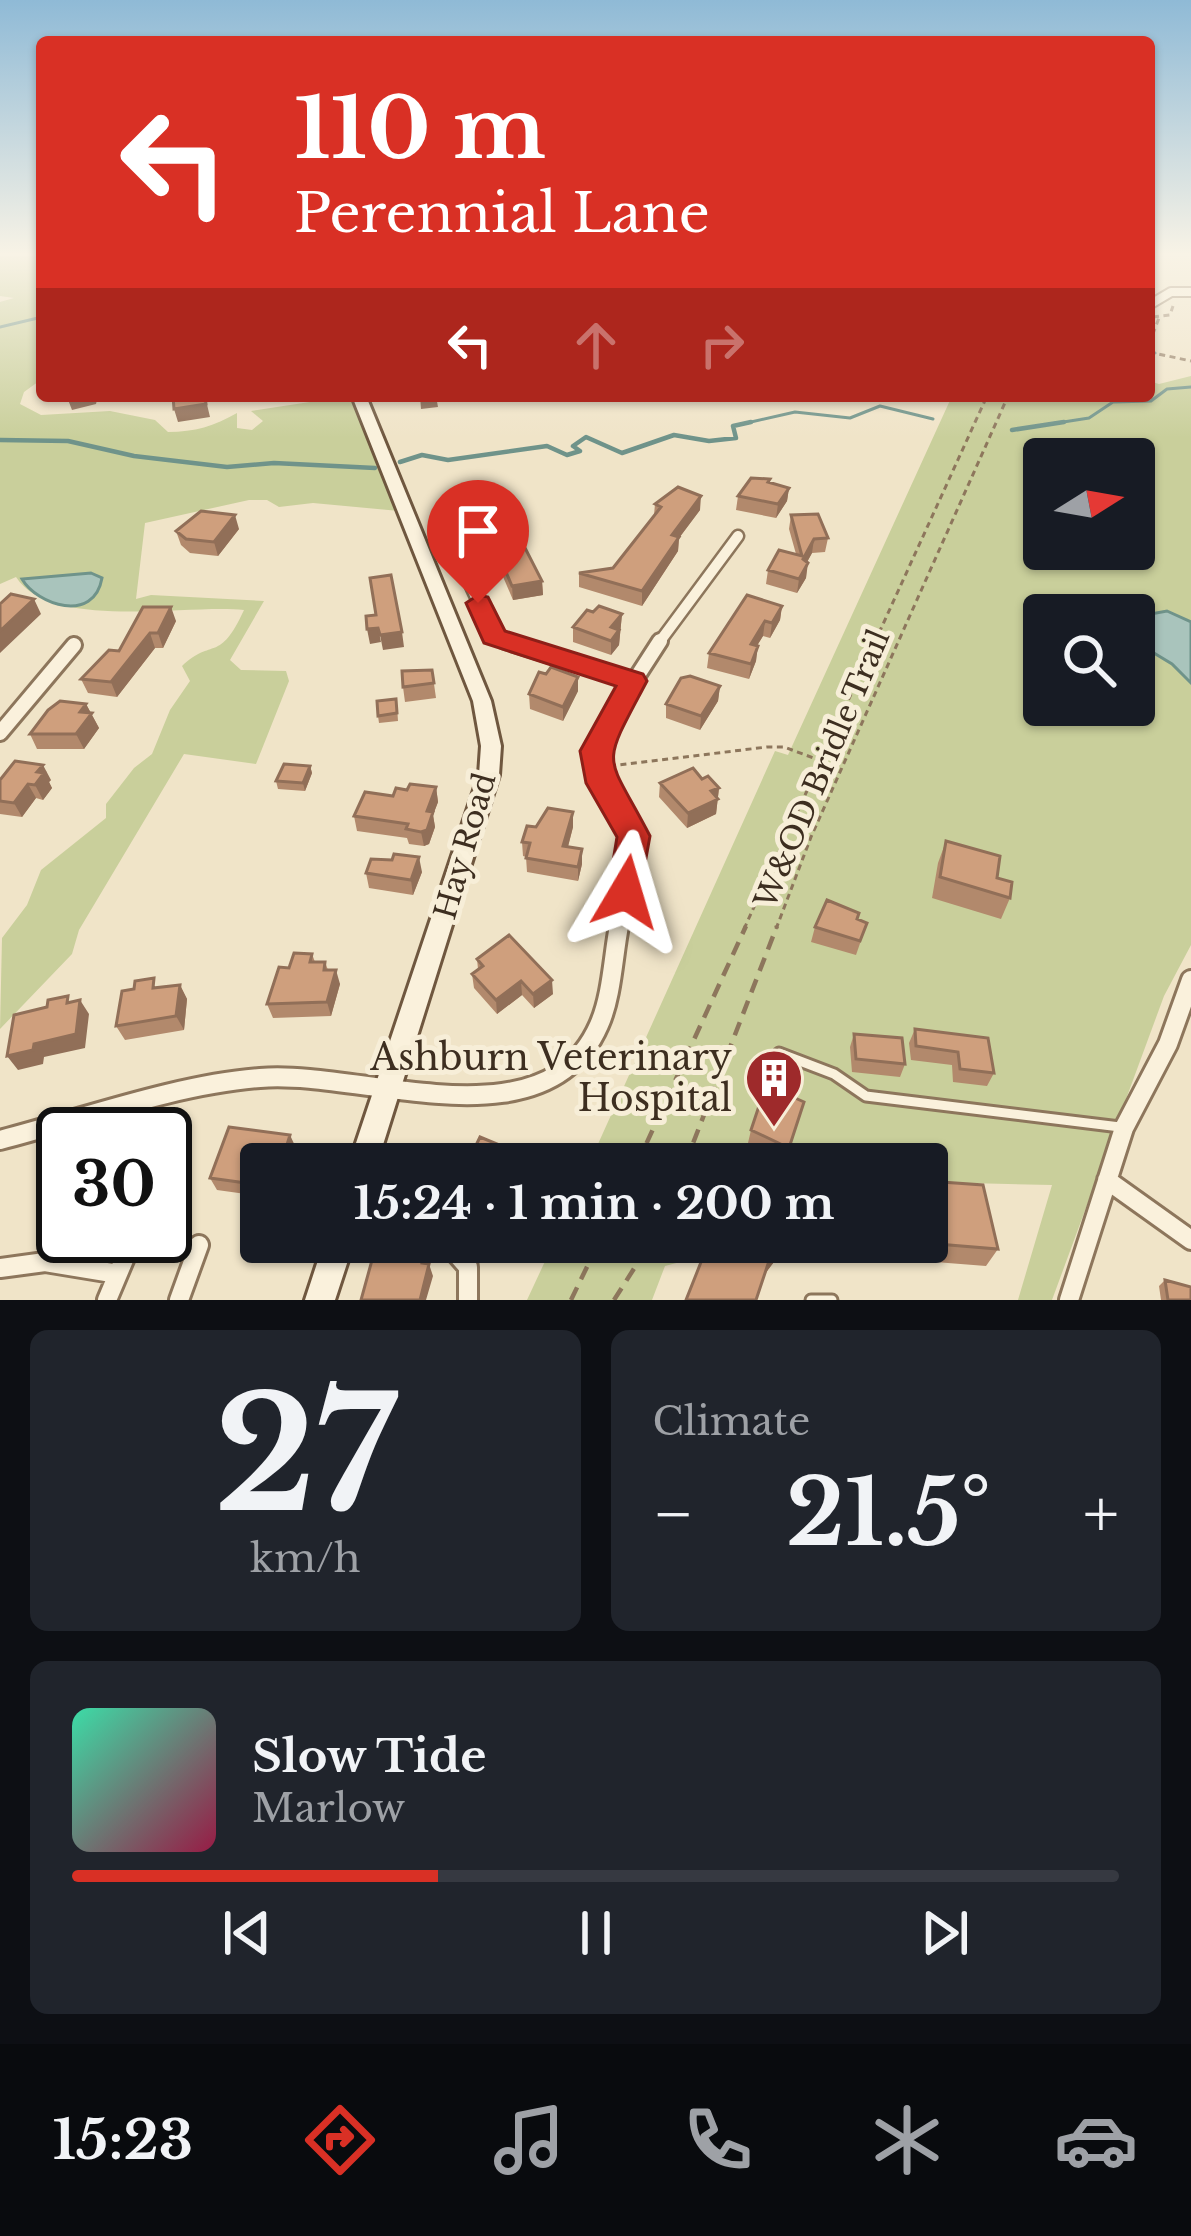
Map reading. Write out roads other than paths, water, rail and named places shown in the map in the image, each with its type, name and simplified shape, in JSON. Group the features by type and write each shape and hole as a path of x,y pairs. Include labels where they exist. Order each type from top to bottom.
{"street":[{"name":"Hay Road","path":"361,402 482,701 491,746 489,775 460,876 370,1143"},
{"path":"448,536 494,637 633,681"},
{"path":"0,1140 264,1077 503,1097 555,1078 591,1042 602,1020 634,836 595,767 596,751 608,720 633,681 738,536"},
{"path":"0,733 74,645"},
{"path":"1069,1300 1124,1127 1168,1044 1191,980"},
{"path":"1107,1180 1191,1240"},
{"path":"178,1300 199,1245"},
{"path":"0,1268 45,1262 118,1274"},
{"path":"107,1300 123,1263"},
{"path":"320,1300 331,1263"},
{"path":"469,1263 473,1279 469,1300"}],"lane":[{"path":"779,1053 834,1074 866,1096 1124,1127"},
{"path":"811,1300 832,1300"}],"water":[{"path":"91,573 102,578 97,592 77,605 52,602 22,579"},
{"path":"1167,611 1191,622 1191,683 1155,654 1155,613"}],"waterway":[{"path":"0,327 36,318"},
{"path":"1155,398 1167,389 1191,387"},
{"path":"1044,425 1089,418 1113,402"},
{"path":"738,425 795,412 850,418 880,406 933,419"},
{"path":"400,462 422,455 448,460 547,446 567,455 580,451 573,446 586,437 622,453 674,435 709,441 736,438 733,426 751,422"},
{"path":"1012,430 1064,422"},
{"path":"0,440 68,441 134,456 227,467 274,463 375,468"}],"place":[{"name":"Ashburn Veterinary Hospital","path":"774,1129"}]}
